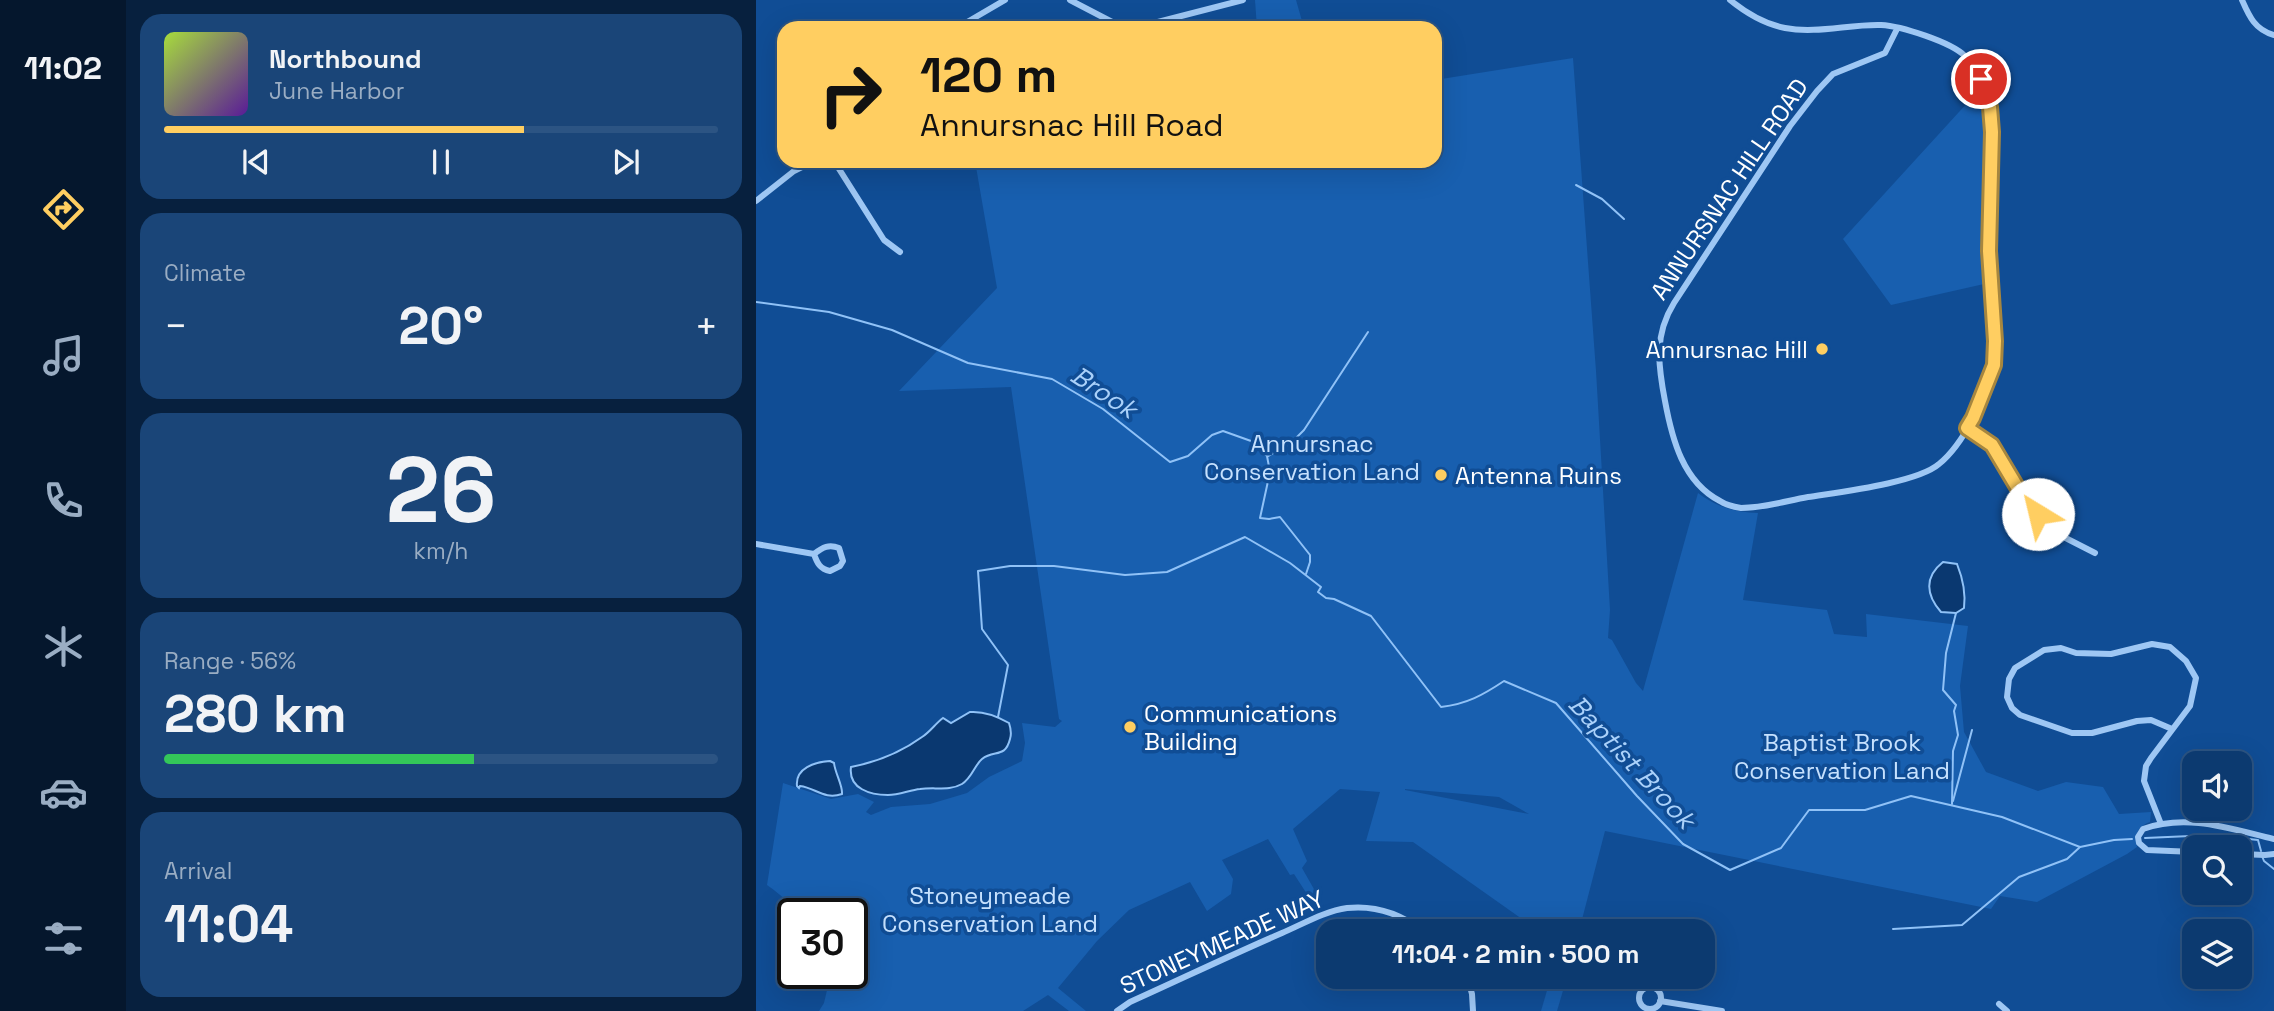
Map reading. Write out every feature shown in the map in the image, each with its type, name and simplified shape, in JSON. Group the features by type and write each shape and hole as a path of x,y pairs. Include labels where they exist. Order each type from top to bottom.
{"street":[{"path":"969,21 1004,0"},
{"path":"1070,0 1110,21"},
{"path":"1162,21 1243,0"},
{"name":"ANNURSNAC HILL ROAD","path":"1730,0 1752,15 1788,28 1843,29 1880,25 1897,29 1937,39 1963,53 1975,66 1990,107 1992,132 1989,251 1994,365 1973,418 1955,446 1939,465 1915,476 1777,504 1740,508 1722,503 1710,495 1688,473 1672,433 1663,390 1659,343 1661,327 1790,126 1817,91 1833,74 1885,53 1897,29"},
{"path":"2242,0 2252,21 2260,30 2274,35"},
{"path":"756,201 800,168"},
{"path":"838,168 884,240 900,252"},
{"path":"1967,428 1992,445 2046,528 2095,553"},
{"path":"756,544 814,554"},
{"path":"831,545 839,548 843,561 840,566 830,571 823,569 814,554 831,545"},
{"path":"2161,824 2144,781 2144,774 2151,758 2190,706 2196,678 2186,661 2170,647 2152,644 2111,654 2076,653 2061,648 2044,650 2015,668 2009,679 2007,697 2012,708 2020,715 2073,733 2092,733 2137,720 2151,720 2172,729"},
{"path":"2182,852 2142,848 2139,843 2140,832 2161,824 2213,824 2274,839"},
{"path":"2252,855 2274,854"},
{"name":"STONEYMEADE WAY","path":"1317,919 1353,908 1381,910 1404,919"},
{"name":"STONEYMEADE WAY","path":"1117,1011 1130,1002 1316,919"},
{"path":"1471,989 1472,1011"},
{"path":"1660,1001 1722,1011"},
{"path":"1999,1004 2007,1011"}],"green space":[{"path":"1255,0 1296,0 1302,21 1256,21"},
{"name":"Annursnac Conservation Land","path":"1573,58 1596,371 1610,610 1608,638 1612,640 1636,683 1643,691 1698,493 1726,508 1758,513 1743,600 1827,610 1834,634 1867,637 1866,614 1968,626 1960,686 1964,732 1986,772 2038,791 2066,782 2103,787 2119,814 2151,812 2150,822 2142,826 2136,839 2137,847 2127,854 2037,902 2000,896 1991,909 1605,831 1582,919 1522,919 1413,842 1366,841 1380,792 1340,789 1293,829 1307,861 1302,868 1323,905 1316,908 1294,874 1290,875 1268,839 1222,860 1233,879 1231,894 1207,911 1190,882 1129,910 1097,941 1058,988 1086,1011 1069,1011 1048,995 1023,1011 819,1011 827,989 868,989 868,898 783,898 767,885 783,783 831,799 858,794 874,802 866,812 871,815 891,807 930,804 967,793 989,777 1022,761 1025,743 1022,723 1055,727 1062,721 1059,719 1011,387 899,391 997,288 976,168 1442,168 1442,79","holes":["1405,790 1499,797 1529,814"]},
{"path":"1980,89 1988,122 1982,248 1984,284 1891,305 1843,239"},
{"path":"1547,989 1563,989 1557,1011 1541,1011"}],"shaded area":[{"path":"1943,562 1957,564 1962,580 1964,608 1956,613 1941,612 1930,593 1930,580"},
{"path":"970,712 980,712 1009,723 1011,735 1005,749 982,759 962,784 888,795 868,792 853,781 851,767 879,760 905,748 925,735 943,718 951,723"},
{"path":"830,761 834,763 842,794 830,796 797,786 797,780 803,770"}],"waterway":[{"path":"1576,185 1602,199 1624,219"},
{"name":"Brook","path":"756,302 829,312 892,330 968,363 1052,379 1103,409 1170,462 1188,456 1212,435 1223,431 1251,441 1267,456 1270,472 1260,518 1280,517 1310,555 1306,574"},
{"path":"1268,456 1290,444 1304,430 1368,332"},
{"name":"Baptist Brook","path":"998,717 1008,665 982,629 978,571 1010,566 1054,566 1125,575 1167,572 1245,537 1290,563 1321,587 1318,592 1326,598 1371,616 1441,707 1474,698 1504,681 1556,703 1683,844 1730,870 1781,848 1809,810 1865,810 1911,796 2002,817 2080,847 2132,839"},
{"path":"1952,804 1953,751 1958,735 1954,711 1956,705 1943,690 1946,653 1956,613"},
{"path":"1953,801 1972,730"},
{"name":"Baptist Brook","path":"2145,838 2213,835 2258,840 2261,851"},
{"path":"1893,929 1962,925 2019,877 2067,859 2080,847"},
{"name":"Baptist Brook","path":"2262,856 2274,869"}],"place":[{"name":"Annursnac Hill","path":"1822,349"},
{"name":"Antenna Ruins","path":"1441,475"},
{"name":"Communications Building","path":"1130,727"}],"route":[{"path":"1981,79 1990,107 1992,132 1989,251 1995,341 1994,365 1983,396 1967,428 1992,445 2020,492 2038,514"}],"park label":[{"name":"Baptist Brook Conservation Land","path":"1842,756"},
{"name":"Stoneymeade Conservation Land","path":"990,909"}]}
